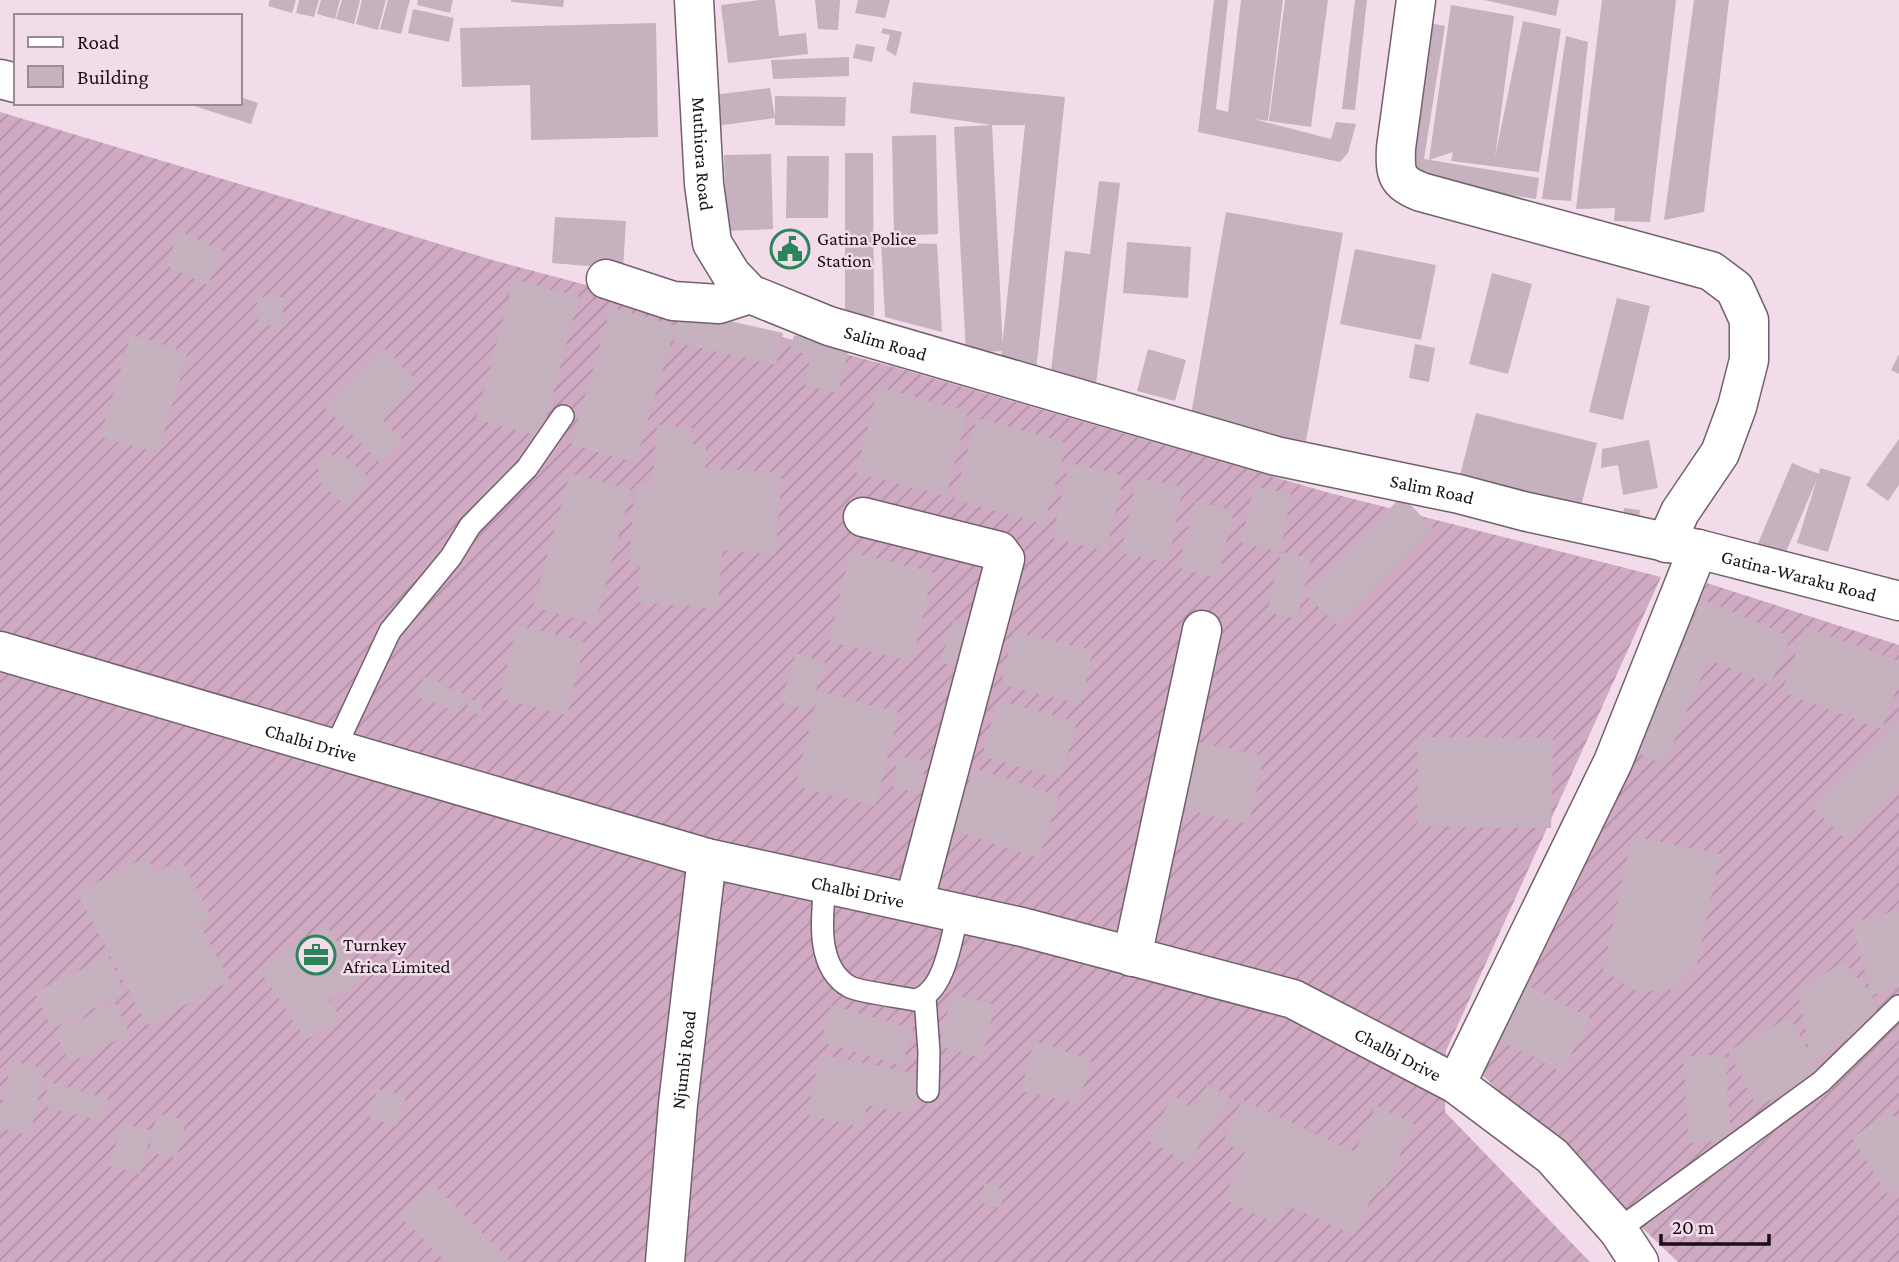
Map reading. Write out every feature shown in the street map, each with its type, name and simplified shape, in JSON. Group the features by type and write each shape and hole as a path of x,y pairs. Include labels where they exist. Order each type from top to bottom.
{"street":[{"name":"Muthiora Road","path":"694,0 704,184 712,243 731,274 751,294"},
{"path":"1416,0 1396,148 1395,168 1405,186 1711,271 1735,289 1749,320 1749,360 1737,407 1720,453 1680,512 1682,546 1613,762 1456,1084"},
{"path":"606,279 673,301 719,304 751,294"},
{"name":"Salim Road","path":"751,294 829,326 1276,456 1459,494 1682,546"},
{"path":"863,517 999,551 1005,559 914,903"},
{"name":"Gatina-Waraku Road","path":"1682,546 1899,601"},
{"path":"1132,957 1202,630"},
{"name":"Chalbi Drive","path":"0,651 707,858 1022,927 1293,999 1456,1084 1552,1156 1618,1230 1639,1262"},
{"name":"Njumbi Road","path":"665,1262 678,1104 707,858"}],"lane":[{"path":"335,748 390,631 451,557 470,526 527,468 563,416"},
{"path":"825,884 822,918 826,958 836,974 850,987 915,1000 925,998"},
{"path":"928,1091 929,1052 925,998 940,978 958,913"},
{"path":"1618,1230 1821,1082 1899,1006"}],"shaded area":[{"path":"0,112 496,261 898,368 1326,492 1661,577 1446,1051 1445,1112 1590,1262 0,1262"},
{"path":"1707,583 1899,645 1899,1262 1678,1262 1482,1075"}],"building":[{"path":"270,0 296,0 292,13 268,6"},
{"path":"299,0 319,0 314,17 296,13"},
{"path":"321,0 340,0 335,19 317,14"},
{"path":"342,0 360,0 354,24 336,19"},
{"path":"362,0 386,0 378,30 356,24"},
{"path":"388,0 410,0 401,34 380,29"},
{"path":"418,0 453,0 450,13 417,5"},
{"path":"511,0 564,0 563,7"},
{"path":"775,0 779,36 806,33 808,54 728,63 721,5"},
{"path":"815,0 840,0 838,30 818,29"},
{"path":"858,0 890,0 885,18 855,13"},
{"path":"1214,0 1228,0 1216,109 1228,112 1241,0 1283,0 1268,121 1253,119 1331,139 1336,122 1356,124 1348,153 1340,162 1198,132"},
{"path":"1285,0 1328,0 1311,127 1269,121"},
{"path":"1355,0 1367,0 1355,110 1342,109"},
{"path":"1484,0 1559,0 1556,16"},
{"path":"1602,0 1676,0 1650,222 1614,221 1615,208 1576,209"},
{"path":"1694,0 1729,0 1704,212 1664,220"},
{"path":"1451,5 1514,16 1495,157 1523,21 1561,29 1539,172 1451,161 1453,152 1429,160"},
{"path":"413,9 454,18 449,42 408,33"},
{"path":"656,23 658,137 531,140 530,85 462,87 460,28"},
{"path":"1429,23 1445,26 1424,159 1539,178 1536,199 1404,178"},
{"path":"883,28 902,32 896,56 886,50 890,35 881,33"},
{"path":"1566,36 1588,42 1571,201 1542,199"},
{"path":"856,44 875,47 872,62 853,58"},
{"path":"849,57 849,76 773,79 771,60"},
{"path":"913,82 1065,97 1036,371 1000,367 1025,125 992,125 910,113"},
{"path":"770,88 775,118 716,126 712,95"},
{"path":"775,96 846,97 845,126 775,125"},
{"path":"242,98 258,103 251,124 191,105 242,105"},
{"path":"992,125 1003,351 966,353 954,127"},
{"path":"936,135 938,234 894,236 892,136"},
{"path":"845,153 873,153 874,316 845,315"},
{"path":"771,154 773,229 726,231 724,155"},
{"path":"787,156 829,156 828,218 786,218"},
{"path":"1099,181 1120,183 1095,393 1049,388 1065,251 1090,254"},
{"path":"1226,212 1343,233 1306,441 1190,421"},
{"path":"555,217 626,221 623,269 552,263"},
{"path":"180,231 223,251 208,285 165,265"},
{"path":"881,242 937,244 942,332 885,317"},
{"path":"1127,242 1191,247 1188,298 1123,293"},
{"path":"1355,249 1436,265 1421,340 1340,324"},
{"path":"1492,273 1532,284 1508,374 1469,364"},
{"path":"514,279 579,297 541,437 476,419"},
{"path":"257,297 283,297 283,325 258,325"},
{"path":"1617,298 1650,306 1623,420 1589,412"},
{"path":"611,307 676,326 635,463 571,444"},
{"path":"681,310 783,333 776,365 674,342"},
{"path":"131,335 188,352 158,453 100,437"},
{"path":"794,335 849,347 838,393 804,385 811,355 790,351"},
{"path":"1415,344 1435,348 1429,382 1409,378"},
{"path":"383,348 419,383 383,421 402,440 380,462 325,408"},
{"path":"1148,349 1186,360 1175,401 1137,391"},
{"path":"1899,354 1899,374 1891,370"},
{"path":"878,387 968,411 946,496 856,473"},
{"path":"1476,413 1597,443 1581,506 1460,475"},
{"path":"977,418 1067,443 1044,524 954,500"},
{"path":"657,425 692,428 691,444 706,446 705,468 782,473 776,554 722,550 718,609 637,602 640,566 629,565 635,484 652,485"},
{"path":"1899,439 1899,485 1888,501 1866,485"},
{"path":"1649,440 1658,488 1623,495 1618,465 1601,468 1602,449"},
{"path":"319,454 344,456 371,480 348,508 318,481"},
{"path":"1069,463 1124,476 1106,551 1052,538"},
{"path":"1792,463 1819,474 1820,468 1851,477 1828,552 1797,543 1817,479 1783,559 1756,548"},
{"path":"570,473 631,490 595,624 533,607"},
{"path":"1137,478 1183,487 1168,562 1121,553"},
{"path":"1254,486 1291,494 1281,552 1241,543"},
{"path":"1402,496 1433,528 1337,625 1305,594"},
{"path":"1195,501 1234,511 1218,578 1178,568"},
{"path":"1624,508 1640,510 1638,523 1622,521"},
{"path":"850,552 933,572 912,661 829,642"},
{"path":"1281,552 1311,559 1297,619 1267,612"},
{"path":"1702,599 1791,637 1770,685 1709,659 1664,765 1636,752"},
{"path":"953,620 978,627 966,669 941,662"},
{"path":"517,625 585,642 567,715 499,698"},
{"path":"1805,627 1899,661 1899,682 1882,729 1782,692"},
{"path":"1013,632 1093,650 1081,704 1001,685"},
{"path":"796,653 825,663 809,711 781,702"},
{"path":"424,676 465,694 458,712 417,697"},
{"path":"819,691 899,713 875,806 795,786"},
{"path":"468,699 483,702 481,714 467,712"},
{"path":"998,700 1077,722 1060,779 982,756"},
{"path":"1897,722 1899,787 1846,840 1813,808"},
{"path":"1418,737 1553,738 1551,828 1417,826"},
{"path":"1189,740 1264,756 1249,824 1174,807"},
{"path":"898,755 926,761 920,793 892,787"},
{"path":"974,768 1059,796 1039,858 953,830"},
{"path":"1632,836 1720,854 1697,964 1675,989 1638,992 1603,971"},
{"path":"147,856 155,873 181,859 212,918 200,925 230,981 147,1025 77,893"},
{"path":"1897,910 1899,987 1872,995 1851,923"},
{"path":"326,925 362,979 329,1001 341,1017 306,1040 259,969"},
{"path":"108,956 125,993 52,1029 35,992"},
{"path":"1844,962 1872,995 1879,1021 1812,1061 1797,990"},
{"path":"1519,981 1590,1018 1562,1072 1491,1035"},
{"path":"952,994 995,1005 982,1058 939,1046"},
{"path":"115,1003 130,1034 69,1063 55,1032"},
{"path":"831,1005 913,1029 902,1066 821,1042"},
{"path":"1790,1017 1820,1074 1757,1107 1728,1051"},
{"path":"1034,1041 1091,1060 1079,1103 1021,1091"},
{"path":"820,1054 922,1075 913,1114 867,1105 863,1127 807,1115"},
{"path":"1725,1054 1731,1140 1689,1143 1683,1057"},
{"path":"12,1061 45,1069 30,1135 0,1128 0,1111"},
{"path":"49,1082 108,1099 101,1121 43,1106"},
{"path":"1208,1084 1230,1098 1187,1164 1147,1139 1174,1096 1193,1108"},
{"path":"377,1089 406,1096 397,1126 370,1118"},
{"path":"1242,1100 1355,1152 1376,1106 1414,1124 1385,1188 1377,1185 1354,1235 1286,1205 1277,1224 1224,1199 1245,1152 1223,1143"},
{"path":"1891,1111 1899,1124 1899,1189 1889,1196 1852,1138"},
{"path":"157,1114 186,1120 177,1158 149,1152"},
{"path":"122,1123 152,1131 140,1174 110,1166"},
{"path":"992,1182 1000,1184 999,1189 1005,1190 1000,1208 980,1202 985,1183 990,1185"},
{"path":"432,1183 511,1262 446,1262 399,1215"}],"place":[{"name":"Gatina Police Station","path":"790,249"},
{"name":"Turnkey Africa Limited","path":"316,955"}]}
